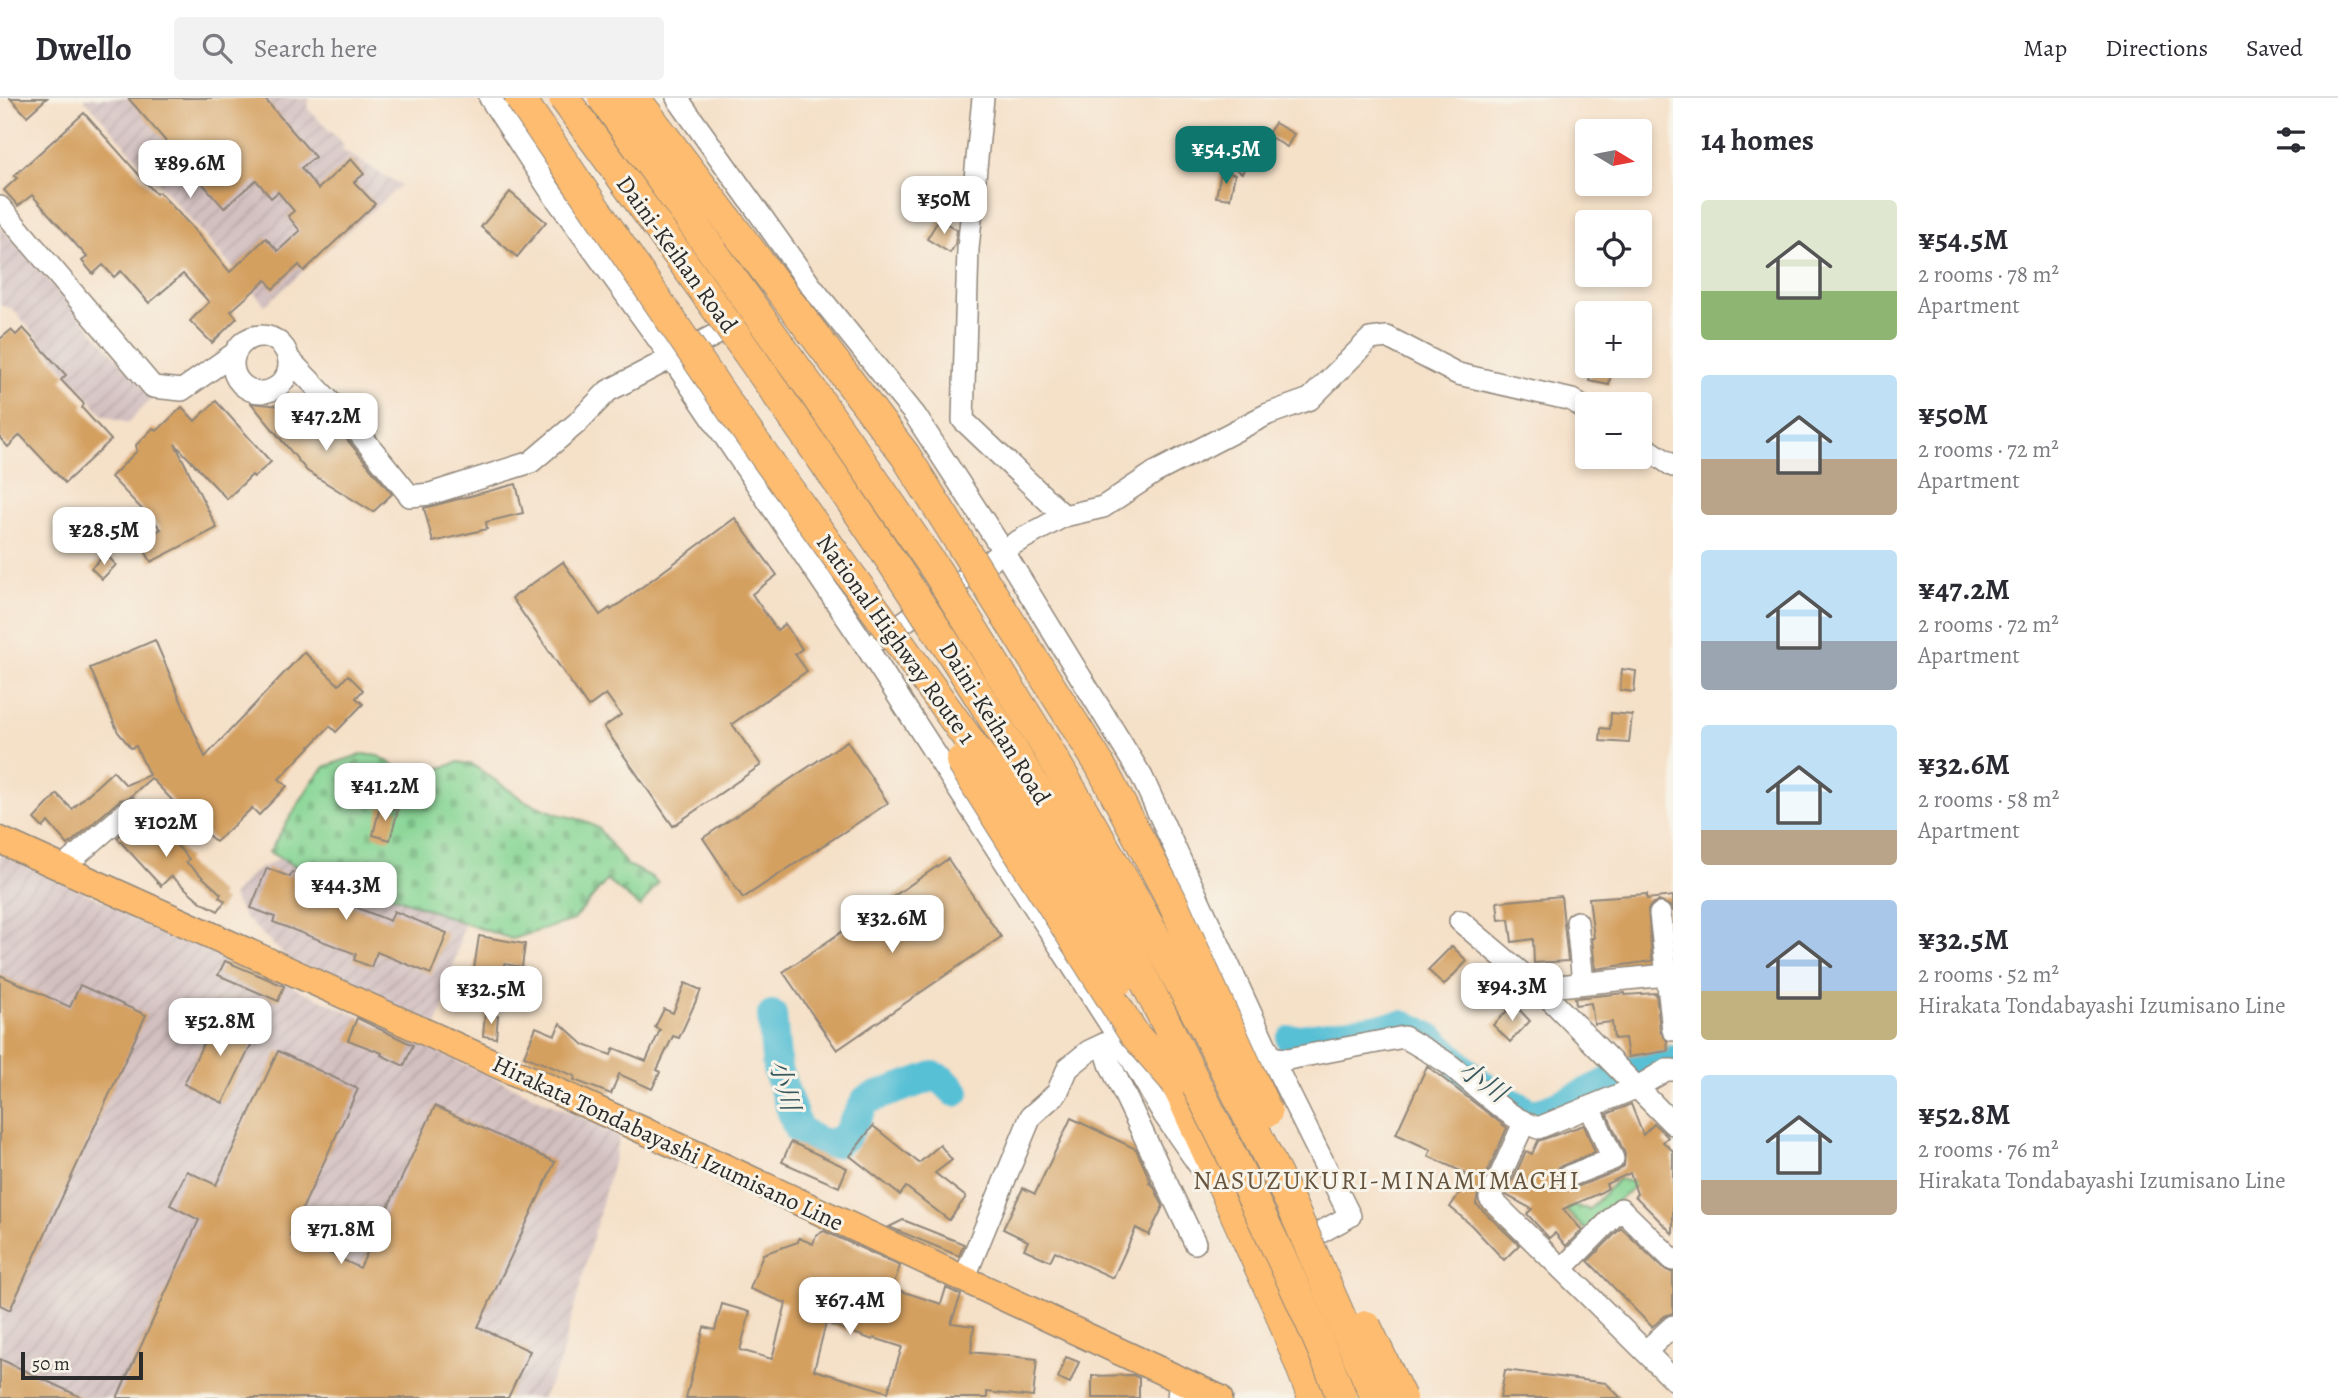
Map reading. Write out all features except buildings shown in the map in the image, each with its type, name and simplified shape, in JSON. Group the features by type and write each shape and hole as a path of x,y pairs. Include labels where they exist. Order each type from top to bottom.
{"highway":[{"name":"National Highway Route 1","path":"520,98 736,416 1037,835 1117,971 1175,1081 1279,1310 1313,1398"},
{"path":"527,98 847,539 953,748 1134,1034 1175,1081"},
{"name":"Daini-Keihan Road","path":"564,98 856,507 909,585 1021,763 1105,906 1181,1054 1263,1217 1342,1398"},
{"name":"Daini-Keihan Road","path":"603,98 812,390 936,570 1054,760 1129,889 1205,1029 1291,1204 1376,1398"},
{"path":"635,98 905,455 1100,765 1171,899 1321,1232 1401,1398"},
{"path":"658,98 890,407 1040,633 1151,835 1171,899"}],"main road":[{"name":"Hirakata Tondabayashi Izumisano Line","path":"0,840 722,1166 964,1279 1179,1389 1219,1398"}],"street":[{"path":"490,98 550,190 671,357 867,648 1114,1045 1237,1220"},
{"path":"677,98 811,286 915,415 1004,552 1142,778 1271,1057 1350,1216 1321,1232"},
{"path":"983,98 968,249 963,420 1065,516"},
{"path":"550,190 554,151"},
{"path":"0,207 153,387 182,390 234,353 246,340 264,336 280,343 289,359 350,422 410,496 430,494 531,462 577,423 608,391 811,286"},
{"path":"867,648 1015,543 1065,516 1103,507 1154,473 1268,414 1311,399 1370,339 1387,337 1458,374 1575,402"},
{"path":"234,353 234,372 238,380 253,391 262,392 280,385 289,369 289,359"},
{"path":"1652,452 1673,466"},
{"path":"62,868 129,810"},
{"path":"1660,914 1673,1030"},
{"path":"1460,921 1539,988 1673,1124"},
{"path":"1577,922 1583,984"},
{"path":"1539,988 1583,984 1669,986"},
{"path":"964,1279 1031,1116 1057,1093 1068,1068 1088,1051 1114,1045 1155,1052 1288,1059 1404,1037 1449,1065 1524,1123 1538,1128 1590,1107 1632,1081 1673,1070"},
{"path":"1114,1045 1110,1064 1195,1243"},
{"path":"1569,1176 1615,1164 1590,1107"},
{"path":"1524,1123 1490,1198 1673,1379"},
{"path":"1562,1269 1621,1209 1673,1260"},
{"path":"1646,1351 1673,1326"}],"shaded area":[{"path":"84,98 309,98 308,109 344,145 342,150 401,185 265,305"},
{"path":"0,226 152,398 128,423 103,415 13,309 0,305"},
{"path":"0,854 620,1135 559,1365 542,1398 0,1398"},
{"path":"280,858 301,869 343,877 464,923 443,1009 436,1025 289,959 244,917 232,896 251,874"}],"green space":[{"path":"362,754 378,756 408,773 419,775 459,762 473,765 525,801 598,828 627,865 658,883 640,907 607,880 574,920 512,939 343,877 301,869 269,852 313,780 326,766"},
{"path":"1618,1179 1638,1183 1585,1230 1566,1210 1571,1206 1590,1209"}],"waterway":[{"name":"小川","path":"772,1015 777,1069 798,1129 812,1139 822,1143 835,1143 846,1136 866,1100 934,1076 955,1092"},
{"name":"小川","path":"1291,1040 1402,1025 1424,1034 1479,1082 1533,1115 1639,1067 1673,1060"}],"district":[{"name":"NASUZUKURI-MINAMIMACHI","path":"1387,1180"}]}
